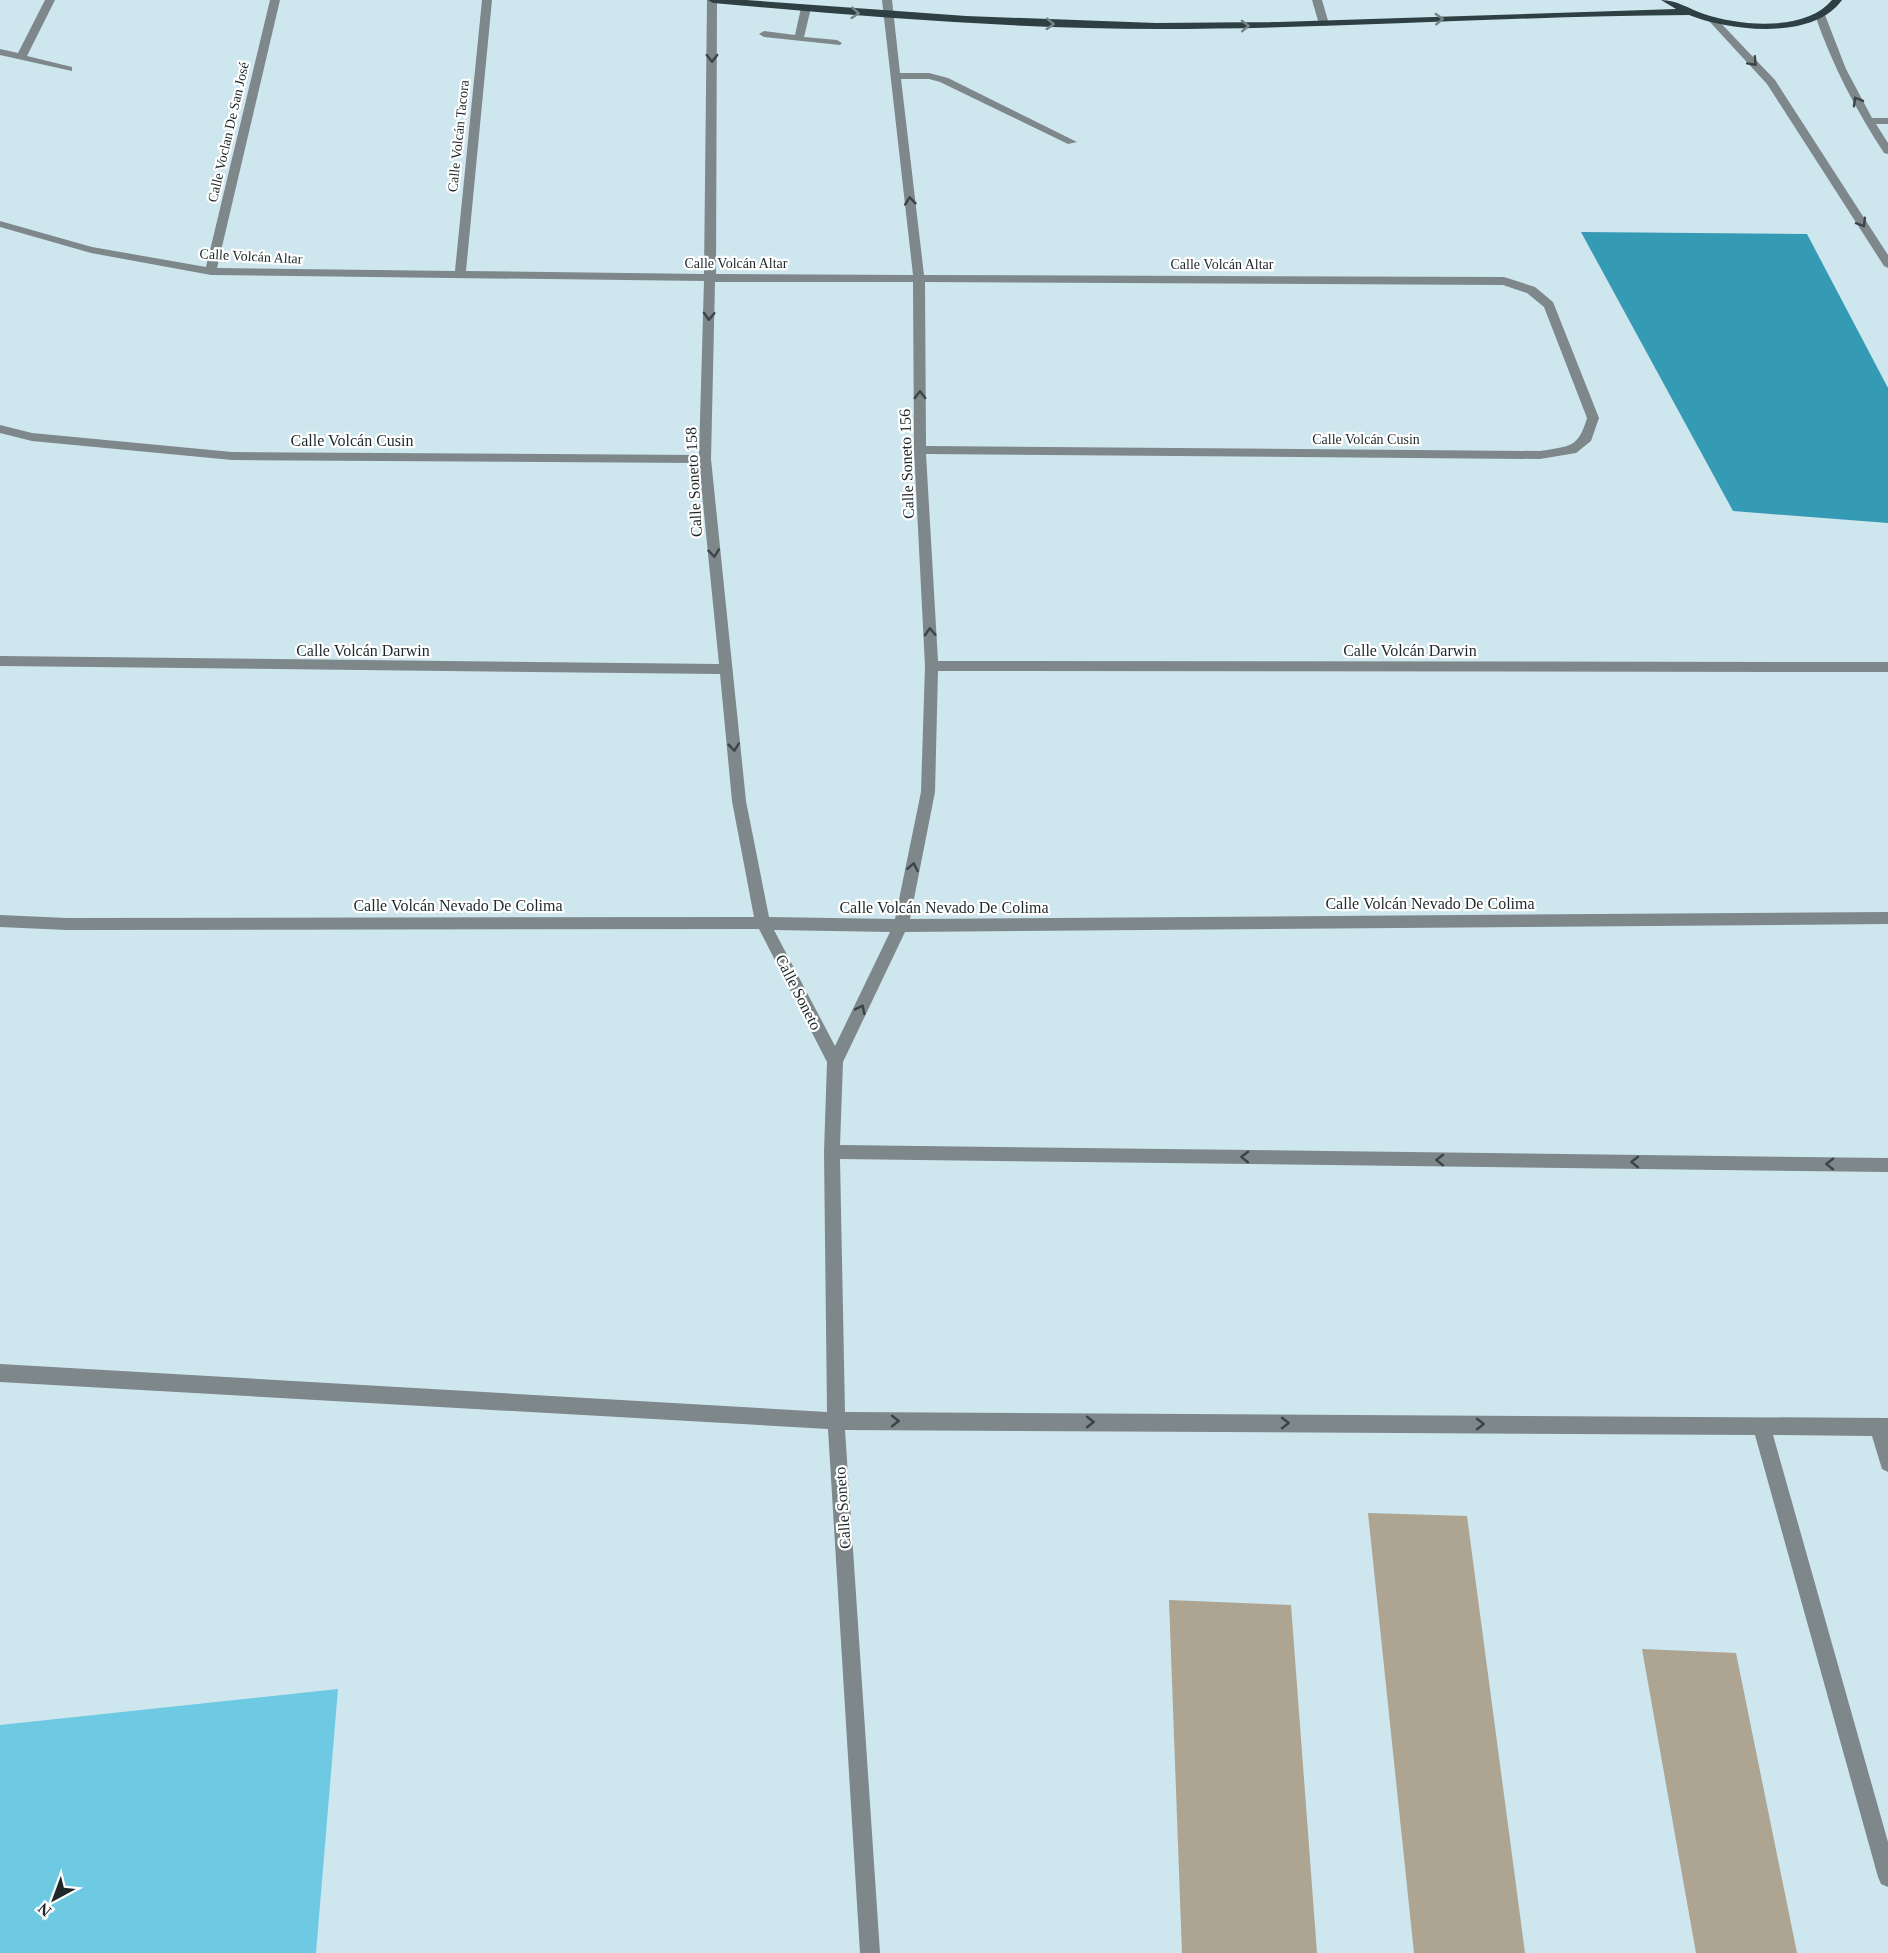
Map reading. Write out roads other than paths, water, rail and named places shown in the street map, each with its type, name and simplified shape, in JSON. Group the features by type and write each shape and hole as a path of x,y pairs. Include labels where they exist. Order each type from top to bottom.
{"main road":[{"path":"713,0 890,16 1075,25 1324,24 1520,15 1690,12"},
{"path":"1666,0 1690,12 1712,19 1742,25 1772,26 1798,23 1820,15 1837,0"}],"street":[{"path":"21,57 50,0"},
{"name":"Calle Voclan De San José","path":"211,272 275,0"},
{"name":"Calle Volcán Tacora","path":"460,276 487,0"},
{"name":"Calle Soneto 158","path":"713,0 710,278 705,459 739,801 764,923"},
{"name":"Calle Soneto 156","path":"887,0 919,279 920,450 932,666 928,792 901,925"},
{"path":"1317,0 1324,24"},
{"path":"799,39 806,8"},
{"path":"1820,15 1831,51 1868,121 1888,151"},
{"path":"1712,19 1777,90 1888,264"},
{"path":"764,34 837,43"},
{"path":"0,52 68,69"},
{"path":"896,76 929,76 944,80 1072,142"},
{"path":"1868,121 1888,121"},
{"name":"Calle Volcán Altar","path":"0,224 91,250 211,272 710,278 1478,279"},
{"name":"Calle Volcán Cusin","path":"920,450 1540,455 1572,450 1587,438 1593,418 1549,305 1531,290 1504,281 1478,279"},
{"name":"Calle Volcán Cusin","path":"0,429 32,437 232,456 705,459"},
{"name":"Calle Volcán Darwin","path":"0,662 726,669"},
{"name":"Calle Volcán Darwin","path":"932,666 1888,667"},
{"name":"Calle Volcán Nevado De Colima","path":"0,921 67,924 764,923 901,925 1888,918"},
{"name":"Calle Soneto","path":"764,923 836,1062"},
{"name":"Calle Soneto","path":"870,1953 836,1421 832,1152 836,1062 901,925"},
{"path":"832,1152 1888,1165"},
{"path":"0,1373 836,1421 1883,1427 1888,1462"},
{"path":"1761,1425 1888,1878"}]}
